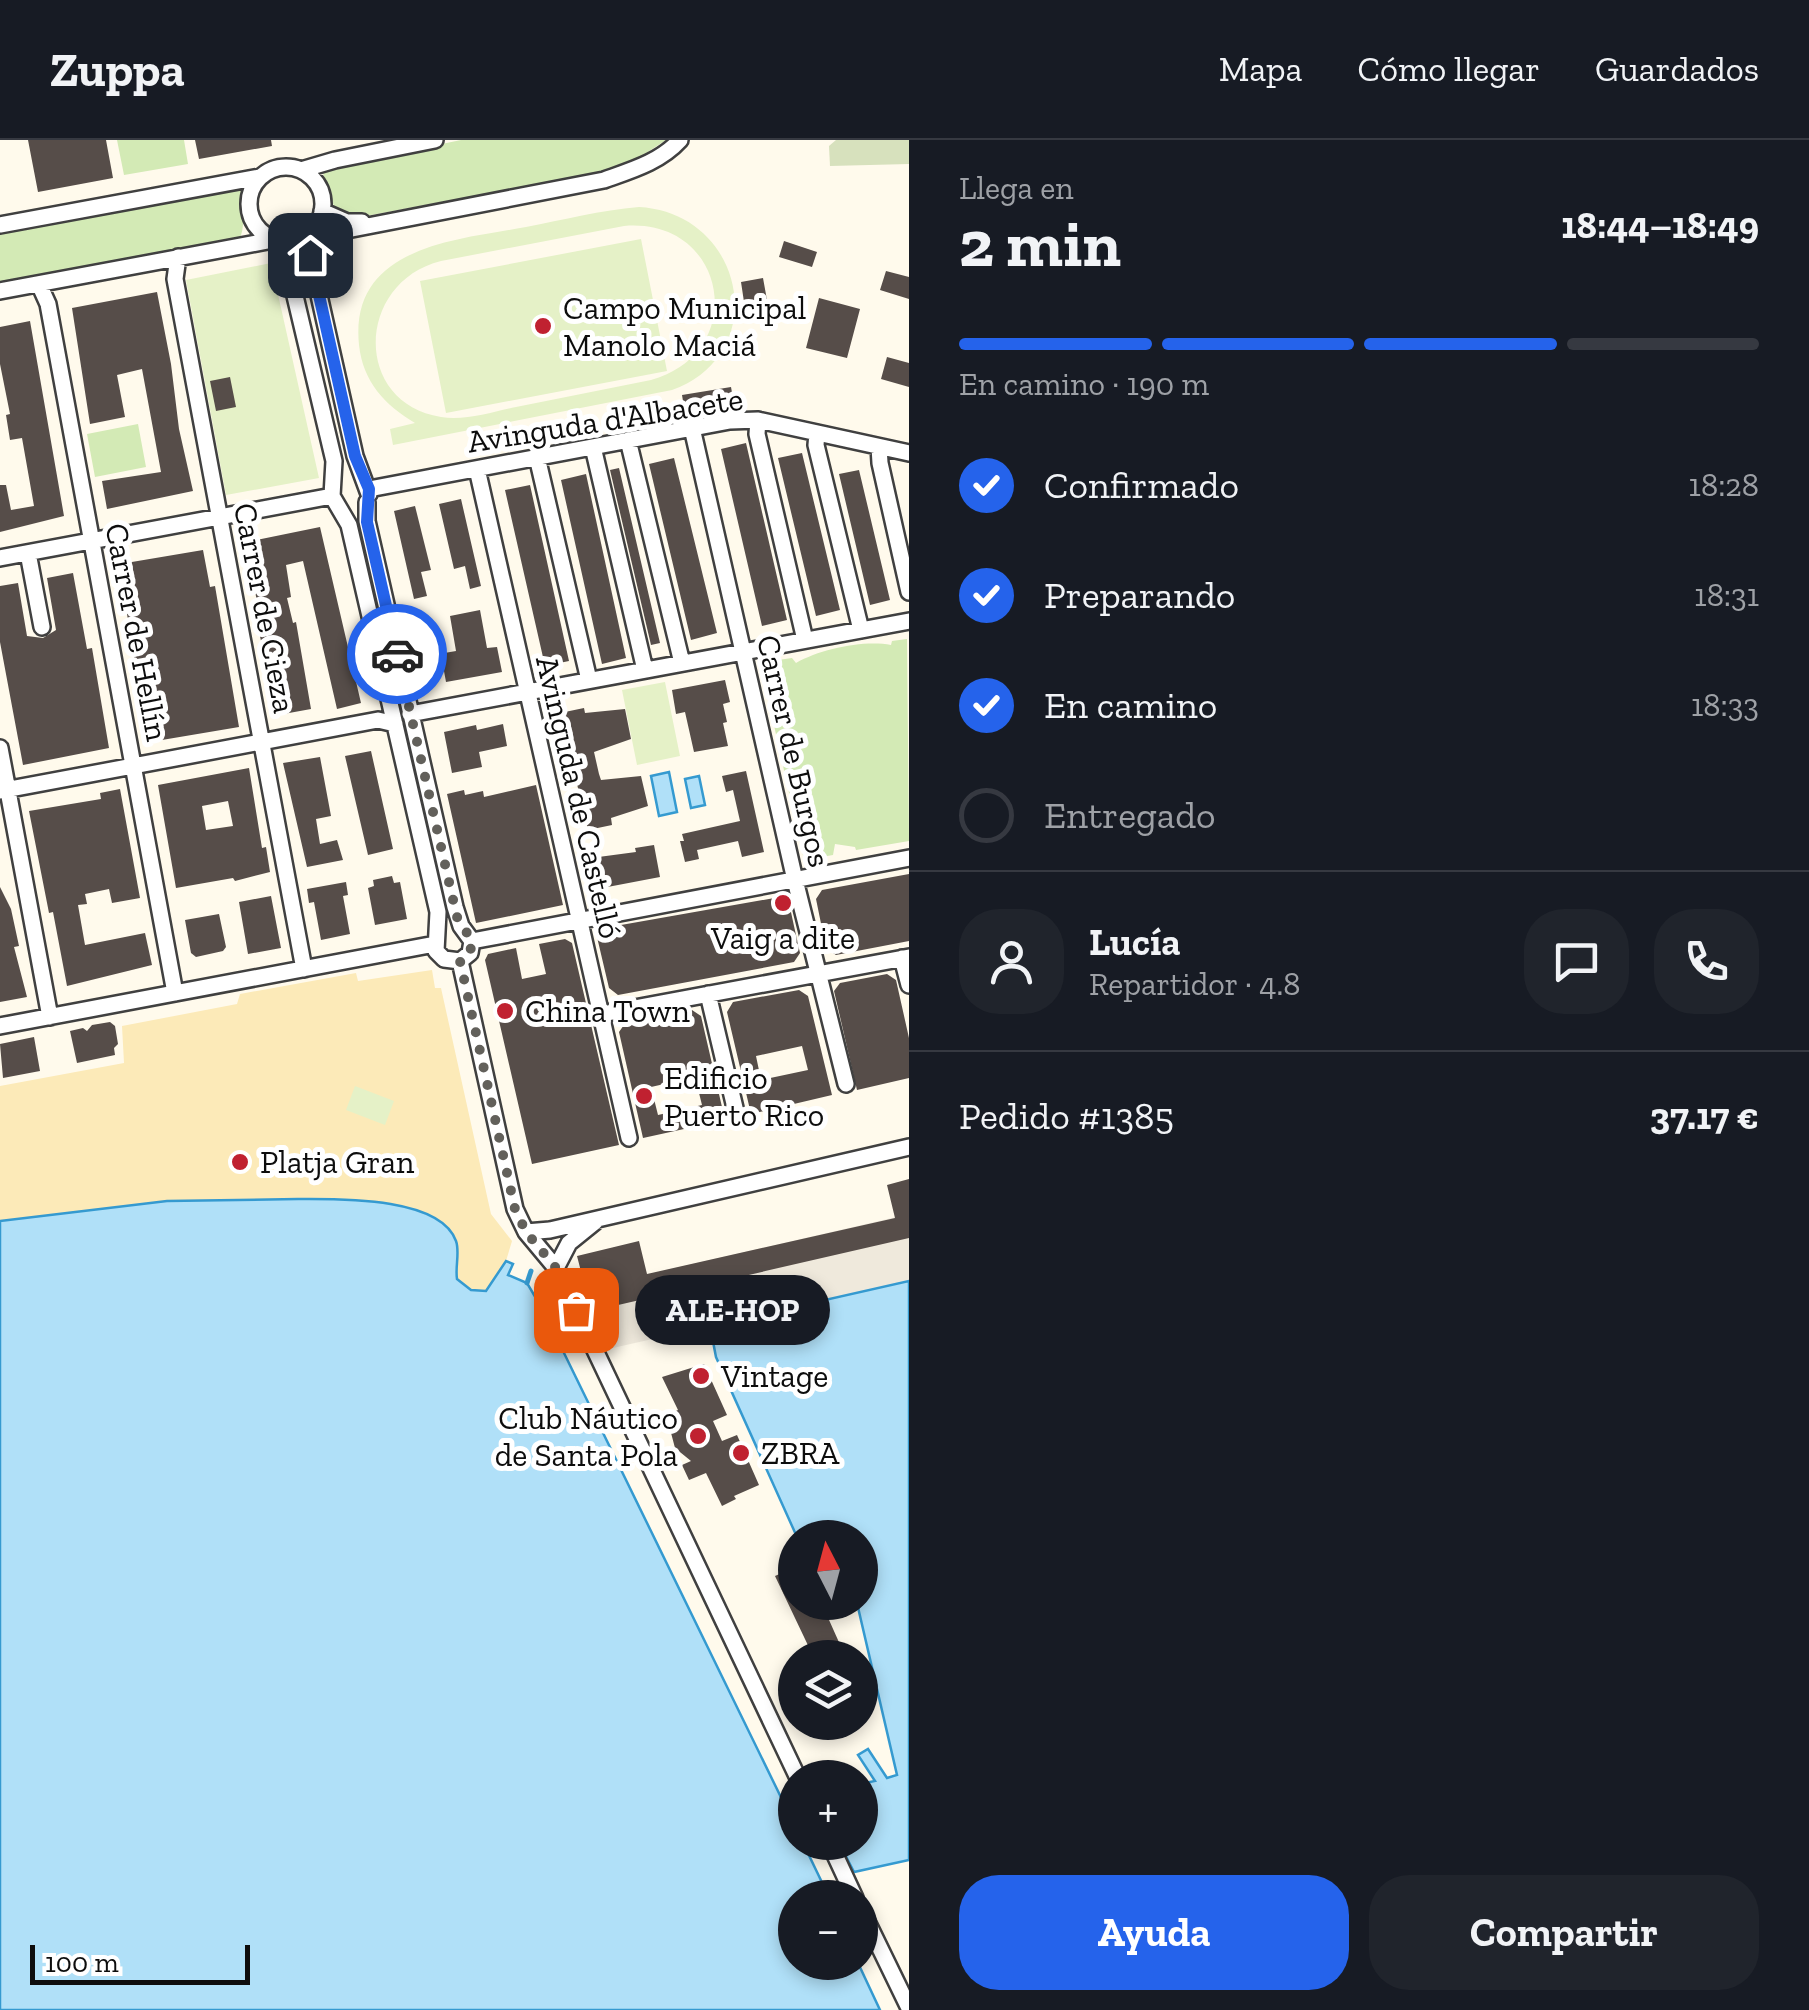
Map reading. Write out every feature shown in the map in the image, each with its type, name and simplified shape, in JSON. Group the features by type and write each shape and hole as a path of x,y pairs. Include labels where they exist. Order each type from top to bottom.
{"street":[{"path":"0,224 260,177 280,168 301,170 435,140"},
{"path":"0,291 604,180 645,166 680,140"},
{"path":"278,240 334,461 336,495 349,525 438,912 437,938 444,959 460,961 470,953 472,941 461,926 410,714 367,522 366,490 314,273 310,233 322,211 319,187 301,170"},
{"path":"260,177 249,196 250,217 263,234 278,240"},
{"path":"322,211 347,222 380,222"},
{"name":"Carrer de Cieza","path":"178,257 176,279 304,969"},
{"name":"Carrer de Hellín","path":"39,284 48,304 175,994"},
{"path":"758,420 756,434 805,640"},
{"name":"Avinguda d'Albacete","path":"366,490 730,421 758,420 909,453"},
{"name":"Carrer de Burgos","path":"692,428 795,880 846,1084"},
{"path":"817,433 816,445 861,630"},
{"path":"628,440 682,663"},
{"path":"879,446 909,592"},
{"path":"593,447 646,670"},
{"path":"538,457 589,680"},
{"name":"Avinguda de Castelló","path":"477,468 629,1138"},
{"path":"0,558 336,495 348,474 366,490"},
{"path":"336,495 354,510 366,490"},
{"path":"28,553 42,626"},
{"path":"410,714 909,621"},
{"path":"4,790 378,720 395,724"},
{"path":"0,748 4,790 50,1017"},
{"path":"472,941 909,858"},
{"path":"0,1026 304,969 437,938 449,925 461,926"},
{"path":"602,1014 906,958 909,984"},
{"path":"460,961 515,1209 526,1232 556,1268 789,1760"},
{"path":"708,994 736,1112"},
{"path":"526,1232 909,1147"},
{"path":"556,1268 569,1243 600,1218"},
{"path":"878,1944 909,2008"}],"green space":[{"path":"117,140 184,140 188,164 124,175"},
{"path":"461,140 666,140 634,161 603,172 355,218 337,213 322,169"},
{"path":"836,140 909,140 909,164 830,166 829,146"},
{"path":"242,185 243,227 239,240 0,285 0,230"},
{"path":"639,207 675,215 703,233 723,258 733,287 734,318 724,347 704,372 672,390 393,445 390,429 415,423 377,391 365,370 359,345 360,312 371,287 389,268 440,244","holes":["624,226 659,229 686,242 704,263 714,289 714,317 703,343 683,365 651,380 459,418 441,417 412,407 392,390 379,367 376,342 380,316 393,292 413,273 441,261"]},
{"name":"Campo Municipal Manolo Maciá","path":"641,239 667,371 446,413 420,281"},
{"path":"271,263 319,478 226,495 186,280"},
{"path":"138,424 146,467 95,477 87,434"},
{"path":"907,639 909,841 856,850 835,844 833,855 804,860 769,703 775,701 772,682 765,683 760,668 764,662 792,658 796,663 842,647 891,645 892,641"},
{"path":"665,682 680,756 637,765 622,690"},
{"path":"355,1086 394,1101 385,1125 346,1110"}],"sand":[{"name":"Platja Gran","path":"432,970 435,988 441,988 491,1214 512,1241 506,1261 486,1291 471,1290 457,1279 457,1242 0,1221 0,1086 124,1063 122,1026 237,1004 240,994 356,973 358,981"}],"shaded area":[{"path":"909,1214 909,1281 604,1350 580,1290"}],"water":[{"path":"669,772 677,812 659,816 651,776"},
{"path":"699,776 705,805 691,808 685,779"},
{"path":"336,1199 385,1203 430,1215 446,1226 458,1250 457,1279 471,1290 486,1291 506,1261 513,1264 508,1275 527,1283 543,1310 778,1791 778,1860 811,1860 821,1880 778,1880 778,1980 866,1980 880,2010 0,2010 0,1221 167,1201"},
{"path":"909,1281 909,1860 854,1872 848,1860 878,1860 878,1764 887,1778 897,1775 878,1693 878,1640 866,1640 861,1620 878,1620 878,1520 789,1520 716,1357 710,1326"},
{"path":"868,1749 875,1760 861,1760 858,1755"}],"building":[{"path":"28,140 106,140 113,178 38,192"},
{"path":"195,140 271,140 272,146 199,159"},
{"path":"784,241 817,252 812,267 779,257"},
{"path":"886,271 909,277 909,299 880,290"},
{"path":"763,278 769,311 746,315 741,282"},
{"path":"157,292 193,491 107,509 102,481 161,472 142,369 117,375 125,417 90,424 72,308"},
{"path":"819,298 860,309 847,358 806,348"},
{"path":"30,321 64,516 0,532 0,485 6,485 11,510 34,506 22,438 10,440 6,415 10,414 0,364 0,327"},
{"path":"887,357 909,363 909,387 881,379"},
{"path":"230,377 236,407 216,411 210,381"},
{"path":"731,387 733,398 684,407 682,395"},
{"path":"746,443 787,620 762,626 721,449"},
{"path":"802,453 840,610 816,616 778,458"},
{"path":"674,458 717,633 691,640 649,464"},
{"path":"619,468 660,643 651,645 610,470"},
{"path":"859,470 890,600 870,605 839,474"},
{"path":"586,474 626,658 602,664 561,480"},
{"path":"530,485 569,661 545,666 505,490"},
{"path":"461,499 481,586 470,589 465,566 454,569 439,504"},
{"path":"415,506 431,570 421,572 427,596 414,599 394,511"},
{"path":"320,527 361,703 337,709 303,561 286,565 291,597 287,598 293,623 296,622 311,709 278,715 256,619 260,618 246,542"},
{"path":"203,550 210,587 215,586 239,727 150,742 120,564"},
{"path":"73,573 87,649 92,648 109,748 23,765 0,642 0,586 18,583 27,636 43,638 56,630 47,578"},
{"path":"480,610 487,648 497,647 502,672 446,682 444,671 436,673 433,655 456,651 450,616"},
{"path":"725,680 730,702 723,704 728,746 694,752 685,712 676,714 672,690"},
{"path":"584,708 585,713 625,709 631,739 594,752 599,774 601,780 641,776 648,806 611,818 612,825 588,830 560,713"},
{"path":"503,724 507,746 479,752 482,767 452,773 444,732"},
{"path":"371,751 393,849 368,855 345,756"},
{"path":"320,757 331,816 316,819 320,844 337,840 343,860 307,867 283,763"},
{"path":"249,768 262,848 266,847 270,872 176,888 158,785","holes":["228,801 233,826 206,830 202,806"]},
{"path":"746,771 764,852 742,857 738,841 697,850 699,859 685,862 682,834 740,821 733,790 726,792 722,776"},
{"path":"536,785 563,905 476,923 447,794 483,791 484,797"},
{"path":"120,789 140,898 112,903 109,889 85,894 87,904 78,905 85,945 145,933 152,965 67,986 29,811 101,799 100,793"},
{"path":"654,845 660,877 597,889 591,858 636,852 635,848"},
{"path":"909,874 909,941 836,955 826,948 816,899 822,890"},
{"path":"392,876 394,883 400,882 407,919 375,925 368,888 374,886 373,880"},
{"path":"346,882 348,895 343,896 350,934 321,940 314,902 309,903 307,889"},
{"path":"0,887 11,909 19,946 14,947 27,997 0,1002"},
{"path":"271,896 281,948 248,954 239,902"},
{"path":"780,897 789,903 800,953 794,962 618,995 609,988 597,937 604,928"},
{"path":"219,914 226,947 196,957 191,953 185,920"},
{"path":"565,939 572,943 619,1145 532,1164 485,960 488,954 516,948 522,979 546,974 539,944"},
{"path":"887,974 896,980 909,1038 909,1078 857,1090 834,991 840,983"},
{"path":"799,990 808,996 832,1095 751,1114 727,1012 733,1002","holes":["802,1046 808,1070 761,1080 756,1056"]},
{"path":"692,1010 701,1016 725,1120 643,1138 619,1032 626,1022","holes":["695,1077 702,1105 658,1115 651,1087"]},
{"path":"110,1022 115,1026 118,1044 115,1055 77,1063 70,1031 87,1031 92,1025"},
{"path":"34,1037 40,1071 3,1078 0,1044"},
{"path":"909,1179 909,1238 605,1308 600,1284 585,1287 577,1256 639,1241 647,1274 895,1218 887,1185"},
{"name":"Club Náutico de Santa Pola","path":"704,1364 727,1415 713,1421 722,1441 737,1435 759,1485 722,1506 706,1473 689,1480 682,1465 691,1461 675,1448 670,1429 667,1431 661,1418 678,1410 662,1377"},
{"path":"796,1620 829,1620 838,1640 805,1640"}],"waterway":[{"path":"527,1283 531,1271"}],"way so far":[{"path":"397,654 457,917 472,941 470,953 460,961 515,1209 526,1232 556,1268 576,1310"}],"place":[{"name":"Campo Municipal Manolo Maciá","path":"543,326"},
{"name":"Vaig a dite","path":"783,903"},
{"name":"China Town","path":"505,1011"},
{"name":"Edificio Puerto Rico","path":"644,1096"},
{"name":"Platja Gran","path":"240,1162"},
{"name":"ALE-HOP","path":"576,1310"},
{"name":"Vintage","path":"701,1376"},
{"name":"Club Náutico de Santa Pola","path":"698,1436"},
{"name":"ZBRA","path":"741,1453"}],"route":[{"path":"310,255 355,456 369,489 367,522 397,654"}]}
